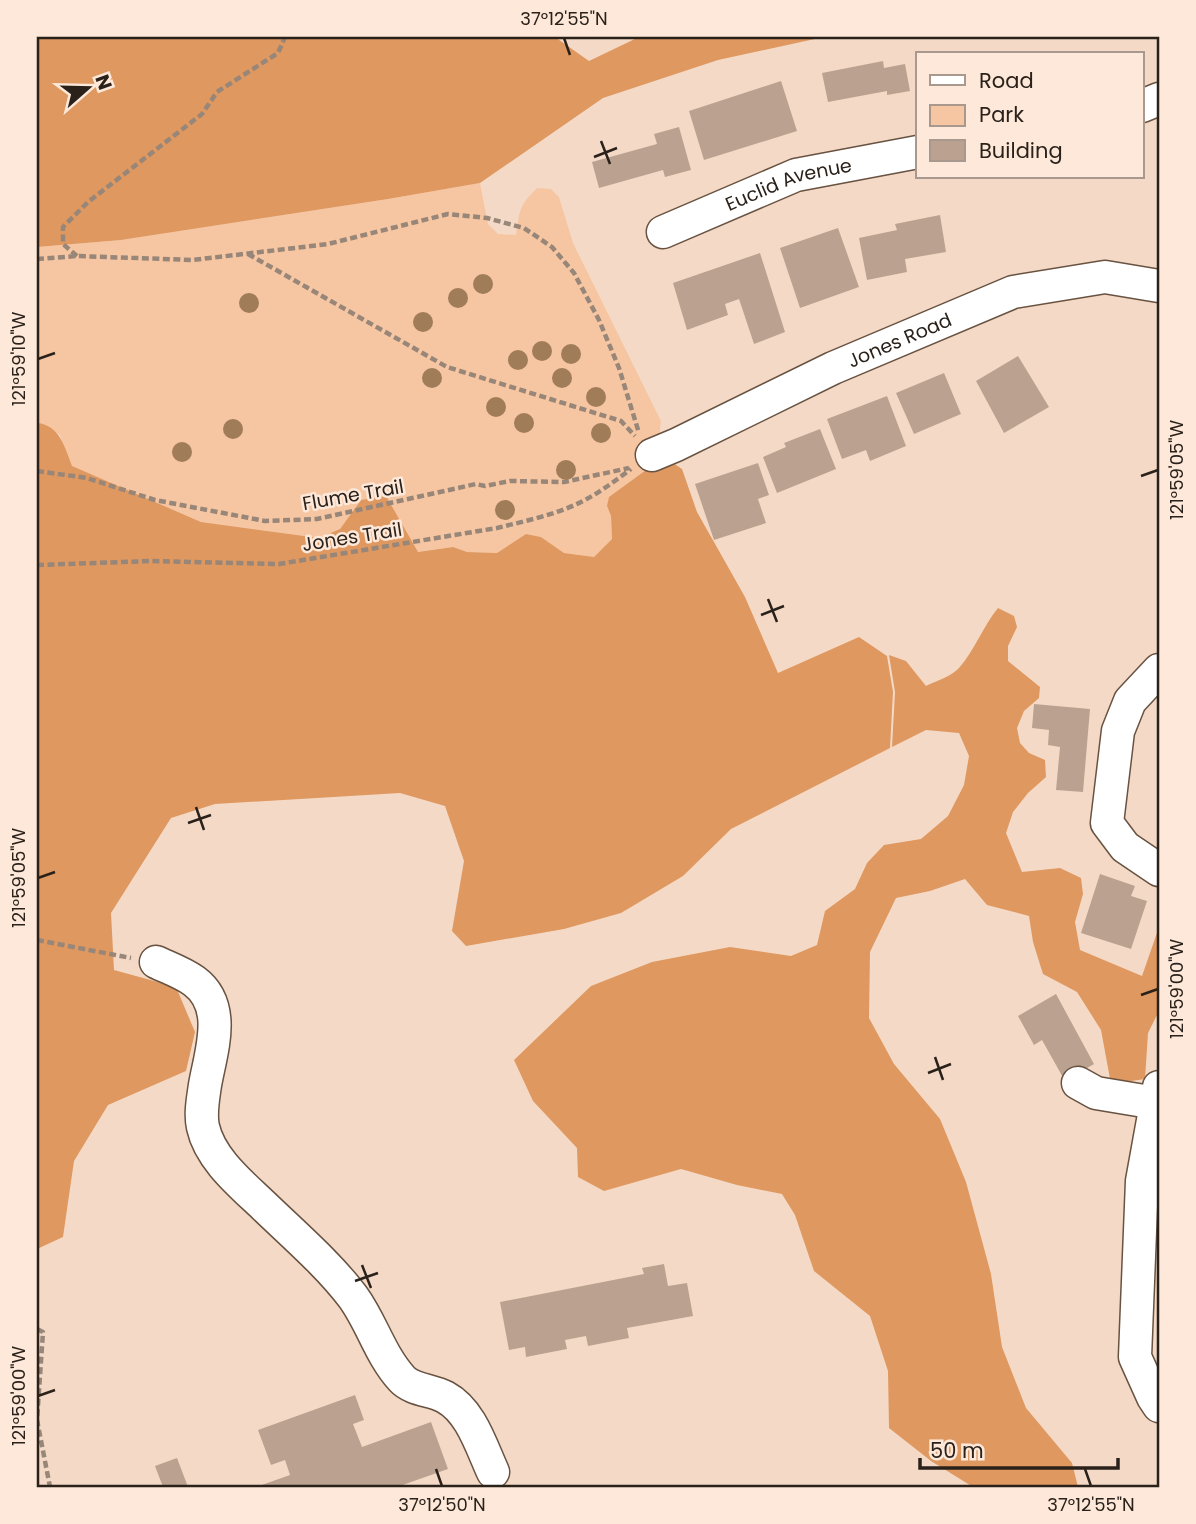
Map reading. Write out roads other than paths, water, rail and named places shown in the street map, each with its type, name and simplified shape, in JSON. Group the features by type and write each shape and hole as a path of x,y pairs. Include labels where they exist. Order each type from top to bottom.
{"street":[{"name":"Euclid Avenue","path":"663,232 796,175 916,152"},
{"name":"Jones Road","path":"643,461 832,368 1013,292 1105,277 1159,286"},
{"path":"1159,670 1130,701 1118,731 1107,823 1125,847 1159,870"},
{"path":"156,962 195,982 207,994 214,1010 216,1031 202,1111 203,1127 215,1155 354,1298 387,1361 404,1382 444,1397 459,1407 493,1472"},
{"path":"1078,1083 1096,1093 1158,1095 1142,1181 1135,1357 1159,1406"}]}
